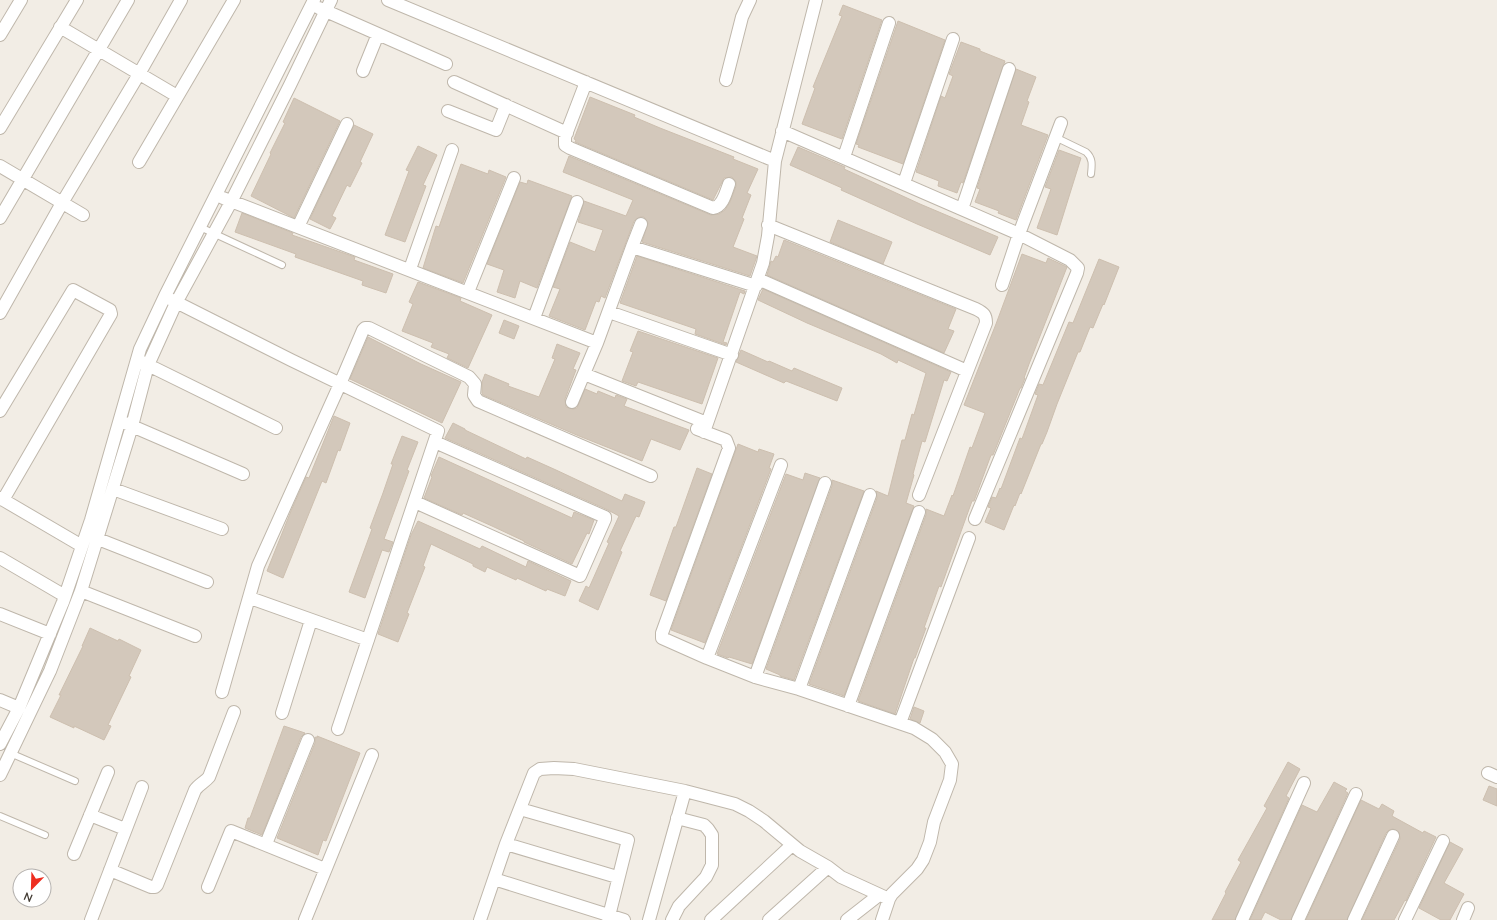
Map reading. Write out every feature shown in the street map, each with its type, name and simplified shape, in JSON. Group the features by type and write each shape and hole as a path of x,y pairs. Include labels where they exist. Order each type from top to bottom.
{"street":[{"path":"0,35 21,0"},
{"path":"0,128 77,0"},
{"path":"0,218 128,0"},
{"path":"0,313 62,202 182,0"},
{"path":"139,162 234,0"},
{"path":"0,775 5,751 50,671 81,591 132,426 148,365 176,303 231,202 331,0"},
{"path":"388,0 774,161"},
{"path":"726,80 742,17 750,0"},
{"path":"703,428 732,355 757,282 766,250 774,161 816,0"},
{"path":"0,744 19,708 65,596 120,422 136,360 146,334 313,2 326,11 446,64"},
{"path":"844,157 889,23"},
{"path":"60,27 177,96"},
{"path":"363,71 378,34"},
{"path":"904,183 953,39"},
{"path":"962,209 1009,69"},
{"path":"454,82 567,133"},
{"path":"586,82 564,140 565,146 714,208 720,205 729,184"},
{"path":"448,111 496,130 506,105"},
{"path":"1002,285 1019,234 1061,123"},
{"path":"298,227 347,124"},
{"path":"782,131 1019,234 1070,260 1078,268 975,519"},
{"path":"410,269 452,150"},
{"path":"0,166 83,215"},
{"path":"468,292 514,178"},
{"path":"217,195 231,202 410,269 597,343"},
{"path":"534,318 577,202"},
{"path":"572,402 597,343 641,224"},
{"path":"768,225 983,312 986,316 986,323 919,495"},
{"path":"632,247 757,282 967,370"},
{"path":"0,411 73,290 110,310 111,314 2,499 82,546"},
{"path":"165,296 176,303 437,430 438,432 338,729"},
{"path":"608,312 732,355"},
{"path":"222,692 258,566 365,328 369,328 469,377 474,384 474,395 478,401 651,476"},
{"path":"136,360 276,428"},
{"path":"584,374 703,428 726,440 729,448 662,633 662,638 755,677 799,689 914,728 932,738 945,752 952,764 950,780 934,822 930,842 923,860 917,869 892,894 884,897 847,920"},
{"path":"120,422 244,474"},
{"path":"414,502 580,576 605,520 605,517 435,442"},
{"path":"707,658 781,465"},
{"path":"755,677 825,483"},
{"path":"113,489 222,529"},
{"path":"799,689 870,495"},
{"path":"848,706 919,512"},
{"path":"900,723 969,538"},
{"path":"98,539 207,582"},
{"path":"0,558 65,596"},
{"path":"81,591 195,636"},
{"path":"250,598 368,640"},
{"path":"0,614 50,634"},
{"path":"282,714 311,620"},
{"path":"36,666 50,671"},
{"path":"0,700 19,708"},
{"path":"110,870 151,887 155,887 157,885 195,790 198,786 206,782 209,777 234,712"},
{"path":"266,844 308,740"},
{"path":"305,920 372,755"},
{"path":"482,919 506,844 534,774 540,769 554,768 574,769 685,791 735,804 764,821 800,851 828,867 841,877 884,897"},
{"path":"74,854 108,772"},
{"path":"1242,920 1304,783"},
{"path":"91,920 142,787"},
{"path":"649,920 685,791"},
{"path":"1298,920 1356,794"},
{"path":"520,808 628,840 608,918"},
{"path":"90,815 125,830"},
{"path":"672,920 679,906 706,877 712,865 712,835 708,829 704,825 677,818"},
{"path":"208,886 231,831 325,869"},
{"path":"1354,920 1393,836"},
{"path":"1405,920 1443,841"},
{"path":"506,844 618,877"},
{"path":"710,920 792,845"},
{"path":"769,920 828,867"},
{"path":"494,879 608,918 624,920"},
{"path":"882,920 884,897"},
{"path":"1463,920 1468,908"}],"lane":[{"path":"1055,137 1090,155 1092,160 1091,174"},
{"path":"200,227 282,265"},
{"path":"5,751 75,781"},
{"path":"0,816 44,835"}],"building":[{"path":"843,5 882,20 842,139 802,124 815,88 813,87 842,16 839,15"},
{"path":"898,21 945,40 903,164 858,147 859,145 856,144"},
{"path":"961,42 1005,61 963,183 961,182 957,193 938,186 939,181 916,172 941,96 945,98 953,76 949,74"},
{"path":"1016,69 1036,77 1027,101 1029,102 1021,125 1048,135 1016,220 998,213 999,211 975,202 980,189 977,188"},
{"path":"590,97 635,115 634,117 660,128 734,157 733,159 758,169 747,193 751,195 742,218 744,219 733,247 757,256 750,276 642,242 648,223 644,217 640,217 634,221 605,298 601,296 599,302 596,301 585,330 549,316 560,289 553,287 570,242 595,252 603,230 578,222 584,201 626,216 633,200 563,172 569,156 711,215 719,214 725,210 730,202 736,186 736,182 732,177 724,178 713,200 575,142 576,140 574,139"},
{"path":"294,98 340,121 294,218 251,196 285,123 283,122"},
{"path":"354,125 373,134 360,162 362,163 350,187 347,185 332,216 336,218 330,229 310,219"},
{"path":"418,146 437,155 423,185 426,186 405,242 385,235 409,171 406,170"},
{"path":"798,147 845,167 844,169 920,204 998,237 990,255 841,190 842,188 790,165"},
{"path":"1059,150 1081,158 1057,235 1037,228 1051,189 1045,187"},
{"path":"461,164 488,174 489,170 506,177 463,283 423,268 436,226 439,227"},
{"path":"528,180 572,196 537,288 520,281 515,298 497,292 504,270 487,264 520,182 527,184"},
{"path":"242,213 293,233 292,235 355,257 354,260 393,274 386,293 362,285 363,281 295,257 296,254 235,232"},
{"path":"838,220 892,242 883,264 830,242"},
{"path":"784,240 956,309 948,329 954,331 944,353 767,275 771,261 773,262 776,256 778,257"},
{"path":"1022,254 1046,263 1048,258 1067,267 1021,388 993,455 991,455 974,501 972,501 941,587 939,586 924,628 926,628 895,714 858,701 926,515 926,509 944,516 952,495 953,496 970,447 972,448 985,413 964,405"},
{"path":"637,256 745,291 744,294 740,292 723,342 727,343 726,345 695,334 696,329 620,303"},
{"path":"1099,259 1119,267 1093,328 1090,327 1080,352 1078,352 1047,432 1004,530 985,522 991,508 988,507 992,497 996,498 1000,488 1001,489 1020,438 1022,439 1038,395 1035,394 1039,384 1043,385 1069,322 1073,323"},
{"path":"418,282 461,298 460,301 492,315 468,368 447,358 449,354 431,347 433,343 402,331 413,304 409,302"},
{"path":"763,289 951,372 947,381 944,380 925,442 922,441 906,503 914,506 844,696 809,684 877,498 876,491 888,496 902,440 905,440 912,414 914,415 926,373 898,360 897,363 881,354 807,323 758,300"},
{"path":"504,320 519,326 514,339 499,333"},
{"path":"638,331 718,358 702,404 638,382 636,386 622,381 633,352 630,351"},
{"path":"368,337 421,364 461,382 442,423 350,379"},
{"path":"557,344 580,353 573,369 576,370 565,399 566,407 573,409 577,408 585,389 597,394 598,391 615,398 616,395 627,399 624,406 689,430 680,450 651,439 642,461 483,395 482,382 485,374 509,384 508,386 539,397 555,359 552,358"},
{"path":"741,350 792,371 794,368 842,388 837,401 786,381 784,383 736,362"},
{"path":"334,416 350,423 326,483 322,481 283,578 267,571 291,511 306,477 309,478"},
{"path":"453,423 526,459 527,457 622,501 625,494 645,502 639,517 636,516 620,551 622,552 598,610 579,601 586,586 589,588 619,516 445,438"},
{"path":"402,436 418,442 384,539 393,542 389,552 382,550 365,598 349,592 372,529 370,528"},
{"path":"738,444 758,452 759,449 774,454 769,468 771,469 705,643 671,630"},
{"path":"439,457 572,518 574,512 594,520 589,534 587,533 572,564 463,513 462,515 424,498"},
{"path":"697,468 712,474 666,601 650,595"},
{"path":"805,473 820,478 752,664 717,654 786,474 803,480"},
{"path":"832,480 864,491 794,680 780,676 766,669 832,486"},
{"path":"418,521 480,549 482,546 526,567 528,561 571,581 565,596 547,589 546,591 517,578 516,580 487,567 485,572 473,566 473,564 431,544 423,566 425,567 407,613 409,614 398,642 378,634 411,535"},
{"path":"90,628 118,641 119,639 141,650 129,676 131,677 108,725 111,726 104,740 50,717"},
{"path":"914,707 924,711 920,723 910,719"},
{"path":"284,726 305,733 301,737 262,835 245,828"},
{"path":"317,736 360,753 326,841 323,840 318,855 277,838 315,743 315,737 317,738"},
{"path":"1288,762 1300,769 1286,796 1289,798 1235,920 1212,920 1241,862 1238,860 1267,808 1264,806"},
{"path":"1334,782 1347,789 1345,791 1348,793 1291,920 1281,920 1265,912 1261,920 1250,920 1302,805 1317,812"},
{"path":"1489,786 1497,789 1497,806 1483,800"},
{"path":"1361,800 1379,809 1382,804 1394,811 1392,816 1423,833 1424,831 1436,837 1406,901 1405,900 1394,920 1362,920 1400,839 1399,832 1393,829 1386,833 1347,920 1306,920"},
{"path":"1450,842 1463,849 1444,883 1464,894 1450,920 1441,920 1419,908"}]}
